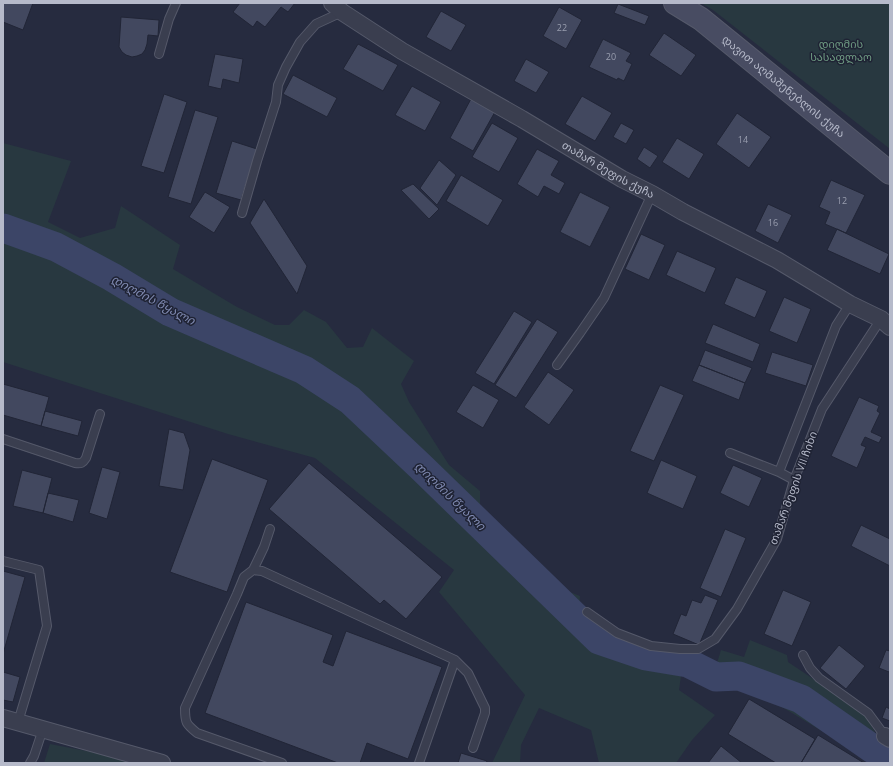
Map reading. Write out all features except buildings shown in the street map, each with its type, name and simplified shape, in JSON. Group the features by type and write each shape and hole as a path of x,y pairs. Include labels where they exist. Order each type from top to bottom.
{"street":[{"name":"დავით აღმაშენებლის ქუჩა","path":"676,3 701,19 890,173"},
{"name":"თამარ მეფის ქუჩა","path":"337,7 402,50 622,179 777,260 850,304 887,319"},
{"path":"3,718 162,763"}],"lane":[{"path":"159,54 169,18 176,3"},
{"path":"242,213 276,102 278,85 286,67 300,42 316,24 337,7"},
{"path":"557,365 604,298 652,194"},
{"path":"778,472 836,326 850,304"},
{"name":"თამარ მეფის VII ჩიხი","path":"588,612 617,633 652,646 698,649 715,640 738,609 777,539 794,480 822,409 887,319"},
{"path":"3,439 80,464 86,458 100,414"},
{"path":"730,453 794,480"},
{"path":"270,529 264,547 253,570 244,576 185,708 185,716 188,726 197,733 282,763"},
{"path":"3,561 39,570 47,626 18,722"},
{"path":"253,570 262,571 455,660 468,673 485,708 485,713 473,748"},
{"path":"803,655 810,668 819,678 868,713 888,738"},
{"path":"419,763 455,660"},
{"path":"30,763 34,756 43,729"}],"green space":[{"name":"დიღმის სასაფლაო","path":"701,3 890,3 890,149 713,10"},
{"path":"3,143 71,161 48,222 80,238 115,228 121,206 180,245 173,269 237,307 275,325 289,325 304,310 326,322 347,348 363,347 372,328 414,361 401,384 409,402 449,465 480,491 480,508 560,588 580,596 579,612 602,633 644,650 699,657 717,663 721,650 744,657 750,640 787,655 788,662 864,713 877,736 890,743 890,763 875,763 752,689 681,676 679,690 715,715 692,740 676,763 599,763 591,730 539,708 521,745 520,763 492,763 525,695 439,592 454,570 315,458 228,434 3,362"},
{"path":"50,744 123,758 137,763 44,763"}],"waterway":[{"name":"დიღმის წყალი","path":"3,228 56,247 112,277 170,312 304,370 350,400 599,640 646,656 688,663 716,677 739,676 801,699 873,749 890,759"}]}
